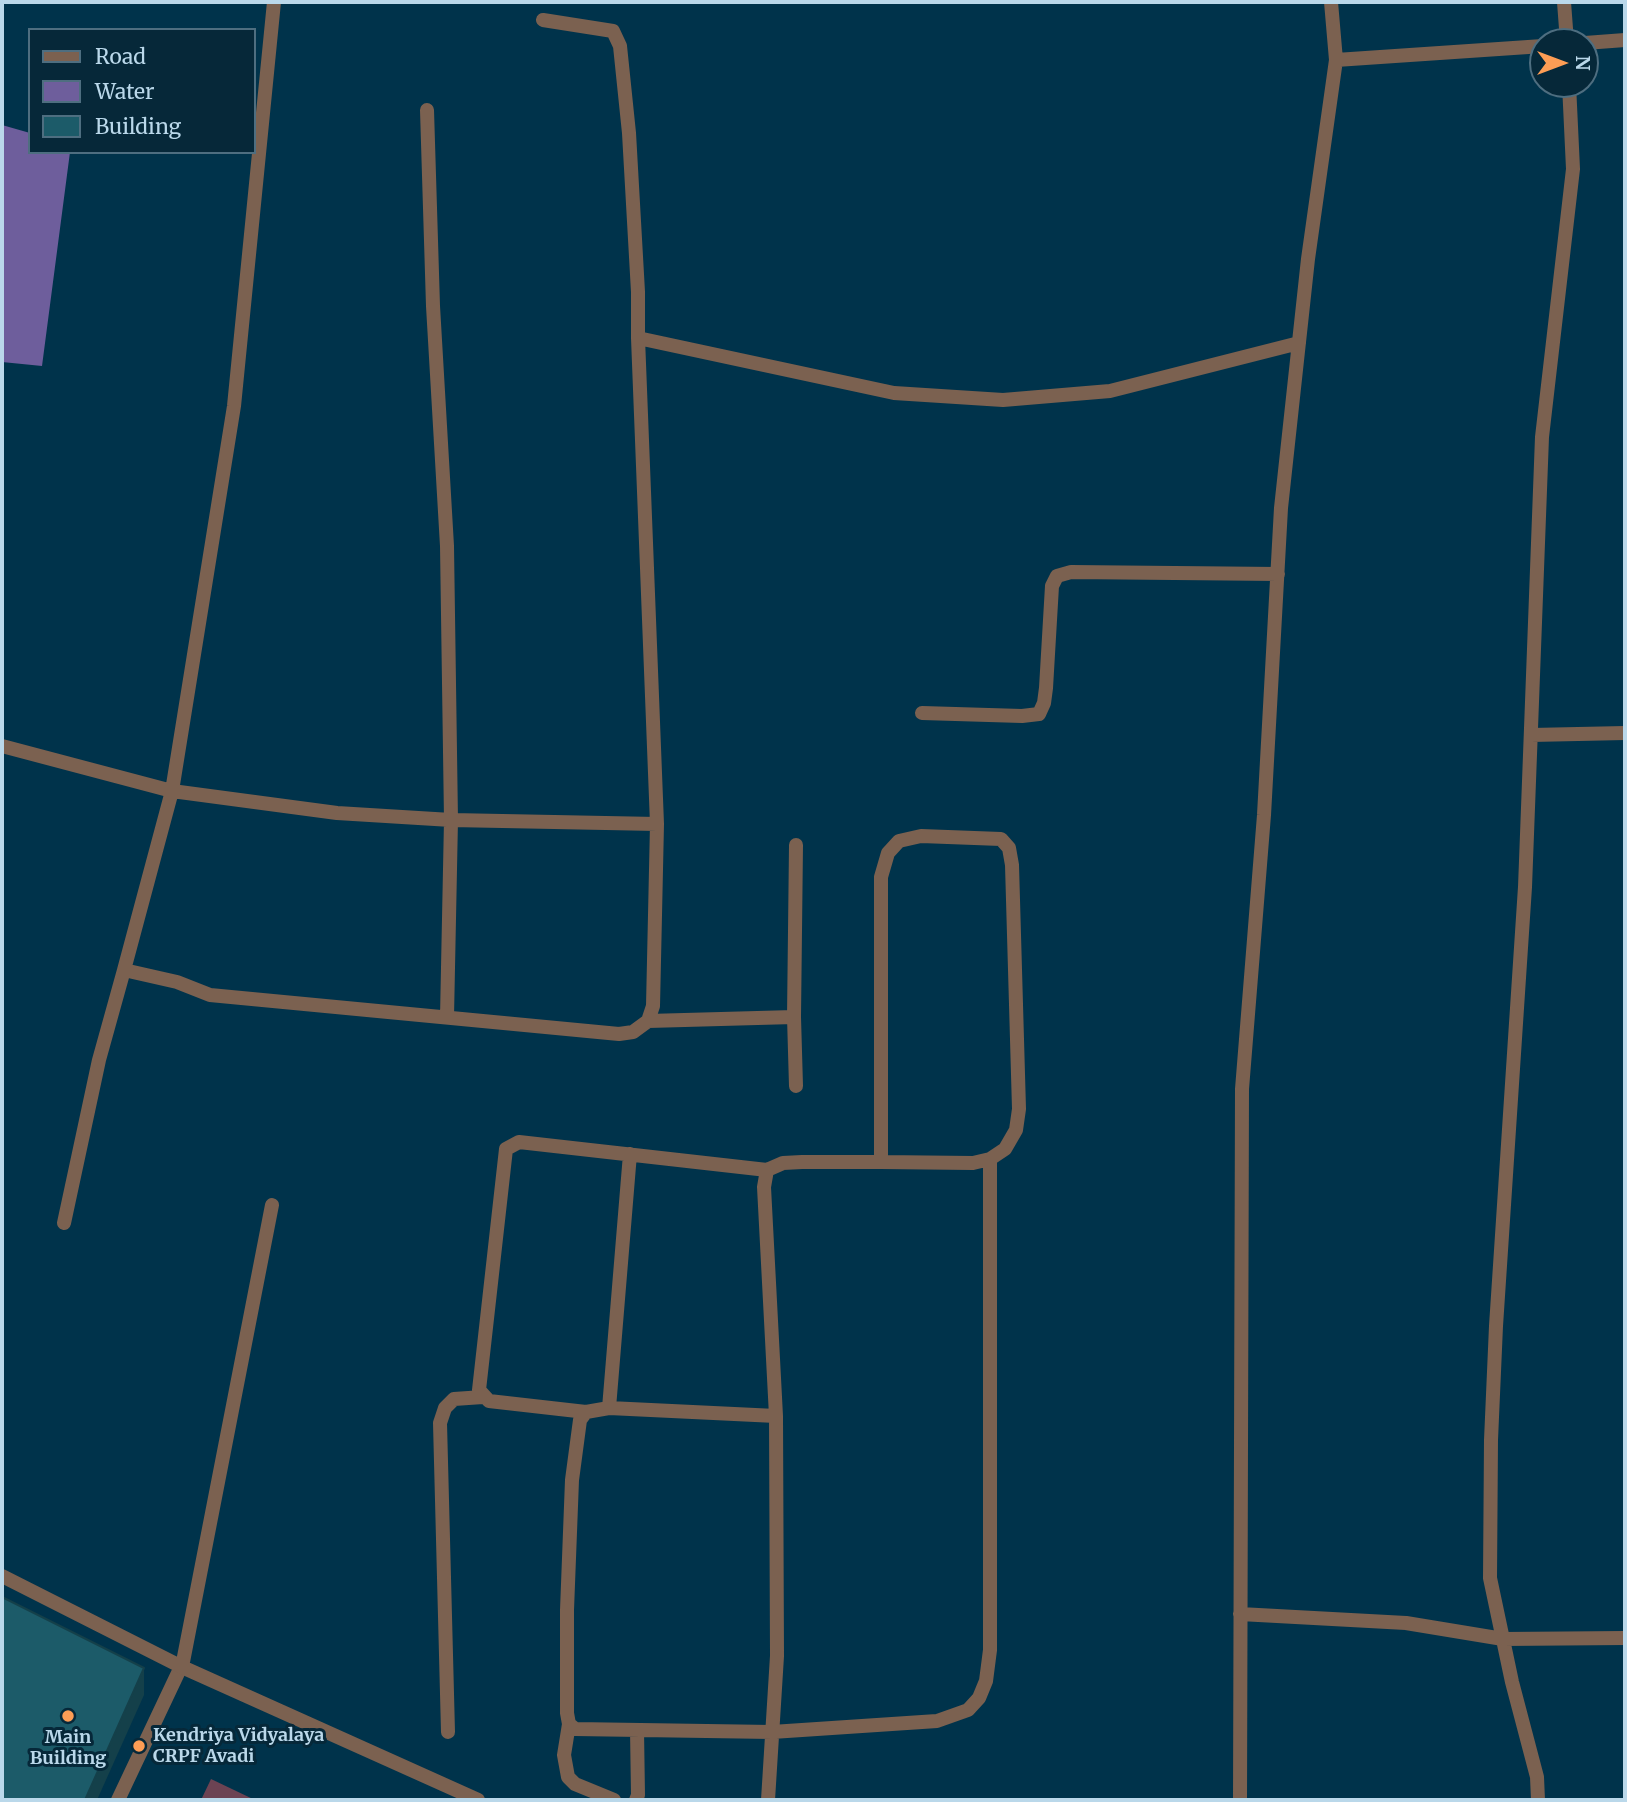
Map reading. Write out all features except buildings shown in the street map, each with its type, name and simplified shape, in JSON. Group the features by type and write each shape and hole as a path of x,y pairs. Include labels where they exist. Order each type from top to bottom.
{"street":[{"path":"64,1223 99,1060 172,791 234,406 275,2"},
{"path":"1240,1800 1242,1088 1264,815 1278,575 1299,344 1336,60 1331,2"},
{"path":"1564,2 1566,28"},
{"path":"543,20 613,31 620,46 629,133 638,292 657,824 653,1006 648,1021"},
{"path":"1599,42 1625,40"},
{"path":"1336,60 1529,47"},
{"path":"1538,1800 1537,1777 1490,1578 1491,1440 1531,735 1542,437 1573,169 1570,98"},
{"path":"427,110 433,306 447,546 451,820 447,1017"},
{"path":"638,338 894,393 1003,400 1110,391 1299,344"},
{"path":"922,713 1022,716 1039,714 1045,696 1052,586 1057,576 1072,572 1278,575"},
{"path":"1531,735 1625,733"},
{"path":"2,746 172,791 338,813 451,820 657,824"},
{"path":"776,1416 609,1408 586,1412 489,1401 483,1397 479,1390 479,1371 506,1149 519,1142 767,1170 783,1163 973,1163 990,1159 1005,1149 1016,1130 1019,1109 1012,865 1009,848 1001,839 921,835 899,841 888,853 881,877 881,1162"},
{"path":"796,845 796,1086"},
{"path":"124,970 177,982 210,995 619,1034 633,1032 648,1021 794,1017"},
{"path":"609,1408 630,1154"},
{"path":"569,1724 583,1730 772,1731 953,1718 968,1710 979,1698 986,1681 990,1650 990,1159"},
{"path":"767,1170 764,1187 776,1416 777,1656 768,1800"},
{"path":"118,1800 180,1670 272,1205"},
{"path":"448,1732 440,1423 445,1408 454,1399 483,1397"},
{"path":"586,1412 577,1431 572,1480 567,1610 569,1724 564,1755 568,1777 575,1784 614,1800"},
{"path":"2,1576 180,1670 478,1800"},
{"path":"1240,1614 1406,1623 1503,1639 1625,1637"},
{"path":"636,1800 637,1730"}],"shaded area":[{"path":"211,1779 255,1800 201,1800"}],"water":[{"path":"2,125 28,132 28,154 70,154 42,366 2,362"}],"place":[{"name":"Main Building","path":"68,1716"},
{"name":"Kendriya Vidyalaya CRPF Avadi","path":"139,1746"}]}
